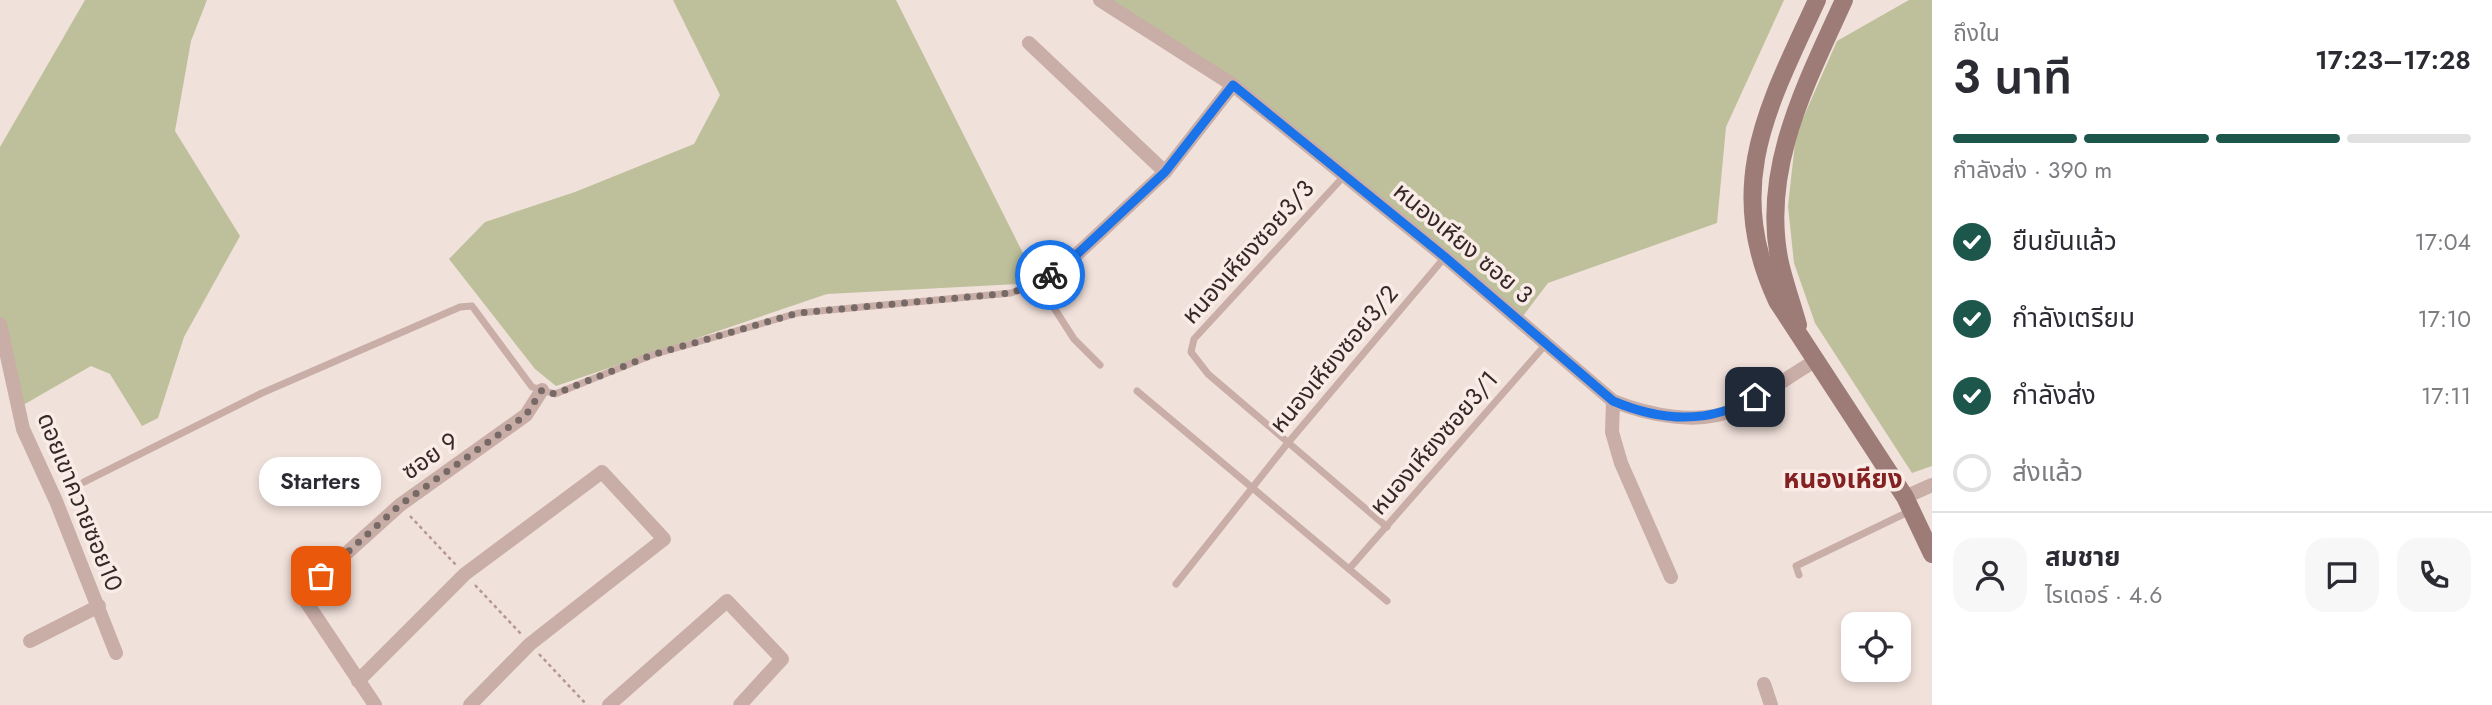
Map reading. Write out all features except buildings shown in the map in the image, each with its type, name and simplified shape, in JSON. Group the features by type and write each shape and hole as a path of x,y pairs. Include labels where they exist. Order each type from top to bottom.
{"main road":[{"path":"1817,0 1770,107 1759,141 1751,191 1753,234 1761,268 1777,301 1909,503 1932,554"},
{"path":"1802,338 1780,262 1777,235 1783,147 1793,115 1844,0"},
{"path":"1770,107 1793,115"}],"street":[{"name":"หนองเหียง ซอย 3","path":"1100,0 1233,85 1445,257 1613,401 1646,414 1710,416 1734,410 1815,361"},
{"path":"1029,43 1165,172"},
{"path":"1073,258 1165,172 1233,85"},
{"name":"ดอยเขาควายซอย10","path":"0,324 23,429 56,501 116,653"},
{"name":"ซอย 9","path":"358,681 301,594 400,505 526,415 542,390"},
{"path":"1613,401 1612,432 1621,463 1671,577"},
{"path":"375,705 358,681 465,574 602,472 664,539 530,644 470,705"},
{"path":"1909,503 1932,485"},
{"path":"609,705 727,601 782,659 740,705"},
{"path":"30,641 99,606"},
{"path":"1764,684 1771,705"}],"lane":[{"name":"หนองเหียงซอย3/3","path":"1287,444 1208,374 1191,347 1245,281 1345,175"},
{"name":"หนองเหียงซอย3/2","path":"1176,583 1287,444 1445,257"},
{"path":"84,482 262,393 460,307 472,306 532,387 555,394 652,355 798,313 1011,293 1038,283 1073,258"},
{"path":"1038,283 1074,339 1100,365"},
{"name":"หนองเหียงซอย3/1","path":"1349,569 1547,343"},
{"path":"1137,391 1387,601"},
{"path":"1287,444 1387,527"},
{"path":"1799,575 1796,566 1909,503"}],"path":[{"path":"400,505 587,705"}],"green space":[{"path":"85,0 207,0 191,41 175,131 240,236 184,337 158,418 142,426 110,374 91,366 18,408 0,329 0,147"},
{"path":"673,0 896,0 1038,283 827,294 556,386 535,369 449,259 485,222 575,192 694,144 720,95"},
{"path":"1100,0 1784,0 1726,127 1717,223 1548,283 1520,320 1220,77"},
{"path":"1909,0 1932,0 1932,466 1912,473 1815,323 1794,263 1788,206 1796,134 1837,41"}],"way so far":[{"path":"321,576 400,505 526,415 542,390 555,394 652,355 798,313 1011,293 1038,283 1050,275"}],"place":[{"name":"Starters","path":"321,576"}],"district":[{"name":"หนองเหียง","path":"1843,479"}],"route":[{"path":"1050,275 1073,258 1165,172 1233,85 1445,257 1606,397 1646,414 1710,416 1734,410 1755,397"}]}
